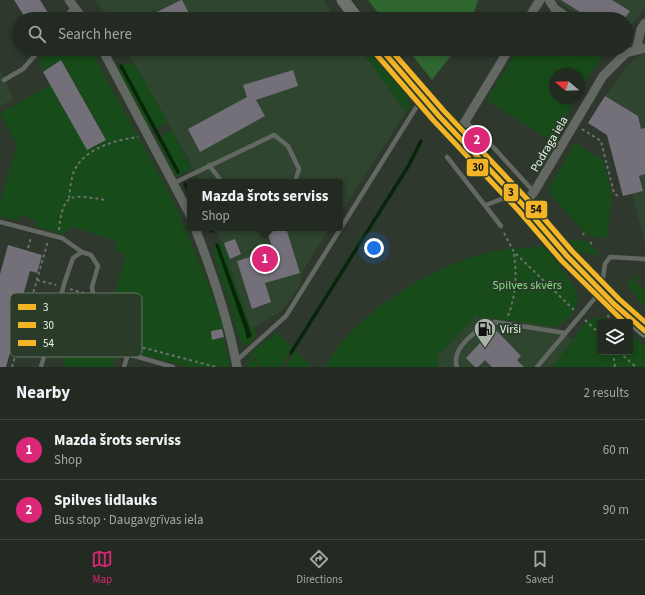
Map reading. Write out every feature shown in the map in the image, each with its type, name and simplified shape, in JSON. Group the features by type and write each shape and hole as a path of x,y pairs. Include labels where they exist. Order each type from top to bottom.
{"main road":[{"path":"343,0 352,12"},
{"path":"387,56 422,98 513,194 567,256 645,331"}],"street":[{"path":"532,12 540,0"},
{"path":"549,0 555,9 560,12"},
{"path":"72,3 78,12"},
{"path":"641,49 641,29 645,23"},
{"path":"106,56 187,209"},
{"path":"457,135 505,56"},
{"name":"Podraga iela","path":"523,205 534,192 603,76 618,56"},
{"path":"196,231 214,277 230,332 237,364"}],"lane":[{"path":"67,12 72,3"},
{"path":"4,80 23,69 34,56"},
{"path":"343,225 422,98"},
{"path":"465,121 495,149 534,192"},
{"path":"174,183 274,135 288,146 299,169 296,179"},
{"path":"448,157 501,226"},
{"path":"209,165 220,179"},
{"path":"486,205 513,194"},
{"path":"0,222 59,237 82,252 91,255 98,266 92,288 93,293"},
{"path":"237,364 286,316 339,231"},
{"path":"61,293 73,258 82,252"},
{"path":"538,367 565,333 602,291 605,264 610,257 645,259"},
{"path":"458,367 455,360 457,352 476,331 485,325 495,322 565,333"},
{"path":"41,367 44,357"},
{"path":"124,367 127,357"},
{"path":"138,357 173,367"}],"path":[{"path":"574,124 601,141 614,193 619,197"},
{"path":"59,237 62,211 69,198 74,171 85,158 109,142 148,135"},
{"path":"69,198 75,195 106,200"},
{"path":"501,226 514,252 517,273 513,303 505,324"},
{"path":"33,293 49,235"},
{"path":"514,252 597,331"},
{"path":"37,280 83,293"},
{"path":"0,340 10,304"},
{"path":"0,307 9,310"},
{"path":"2,332 10,334"},
{"path":"142,347 216,367"},
{"path":"613,355 615,367"},
{"path":"622,355 636,367"},
{"path":"12,367 15,357"}],"shaded area":[{"path":"96,0 323,0 332,12 104,12"},
{"path":"555,0 645,0 645,8 633,23 633,12 574,12"},
{"path":"645,51 645,243 632,194 623,196 607,135 588,123 605,96 628,65"},
{"path":"130,56 365,56 406,112 343,209 343,179 197,179 188,158"},
{"path":"0,71 14,99 0,106"},
{"path":"217,231 328,231 302,272 300,285 282,311 251,329"},
{"path":"218,243 252,336 247,339 215,244"},
{"path":"476,316 557,327 572,340 553,367 440,367 438,365 438,355"}],"green space":[{"path":"368,0 478,0 474,12 377,12"},
{"path":"41,56 94,56 175,204 211,291 224,328 211,331 213,340 223,338 230,365 226,367 187,367 142,355 142,293 115,293 126,255 115,251 117,241 72,227 63,234 35,226 36,220 20,215 18,221 0,216 0,203 17,145 0,113 51,85 87,150 106,140 62,60 43,72 39,63"},
{"path":"365,56 375,56 408,98 410,107 406,112"},
{"path":"413,56 451,56 432,80"},
{"path":"514,56 602,56 585,83 585,68 549,68 549,104 572,104 550,140 486,100"},
{"path":"127,62 135,65 168,122 155,130 150,129 118,69"},
{"path":"172,130 192,168 180,175 175,175 157,139"},
{"path":"575,143 603,160 612,196 607,238 587,235 551,195 550,186"},
{"path":"566,240 588,241 601,256 577,252"},
{"path":"222,242 251,328 254,327 256,335 251,342 245,345 243,345 238,335 215,255 213,246 215,244 247,339 252,336 218,243"},
{"name":"Spilves skvērs","path":"547,246 558,265 573,285 577,296 574,312 557,327 476,316 438,355 438,365 440,367 325,367 337,348 355,328 384,303 417,282 452,265 478,255 508,249"},
{"path":"636,274 639,277 635,282 645,291 645,307 627,284"},
{"path":"597,317 609,319 597,319 597,355 633,355 633,336 645,346 645,367 553,367 586,321"},
{"path":"278,332 292,348 281,367 259,367 254,355 252,356 257,367 247,367 252,351"},
{"path":"295,351 312,367 285,367"},
{"path":"63,357 116,357 113,367 66,367 62,359"}],"building":[{"path":"14,0 40,0 48,12 22,12"},
{"path":"182,0 188,12 157,12"},
{"path":"561,0 612,0 630,11 629,12 580,12"},
{"path":"61,60 106,140 87,150 43,72"},
{"path":"293,70 298,86 256,100 265,116 200,152 188,129 247,97 243,85"},
{"path":"605,96 638,116 641,129 645,128 645,174 639,176 643,191 623,196 607,135 588,123"},
{"path":"267,231 287,231 300,273 265,283 271,302 252,309 237,261 273,250"},
{"path":"235,239 241,254 230,259 224,243"},
{"path":"8,245 42,255 37,273 30,271 24,293 10,293 10,353 6,367 0,367 0,274"},
{"path":"494,328 521,356 517,360 524,367 492,367 485,360 478,367 475,367 466,358"},
{"path":"222,329 224,337 212,340 211,331"}],"waterway":[{"path":"121,66 178,172"},
{"path":"291,353 409,165 421,141"},
{"path":"185,184 187,188"}],"transit line":[{"name":"30","path":"378,56 434,121 518,210 562,261 621,319"},
{"name":"3","path":"387,56 439,116 523,205 567,256 614,304 645,331"},
{"name":"54","path":"396,56 444,111 528,200 572,251 619,299 645,322"}],"place":[{"name":"Spilves lidlauks","path":"477,140"},
{"name":"Mazda šrots serviss","path":"265,259"},
{"name":"Virši","path":"485,348"}]}
